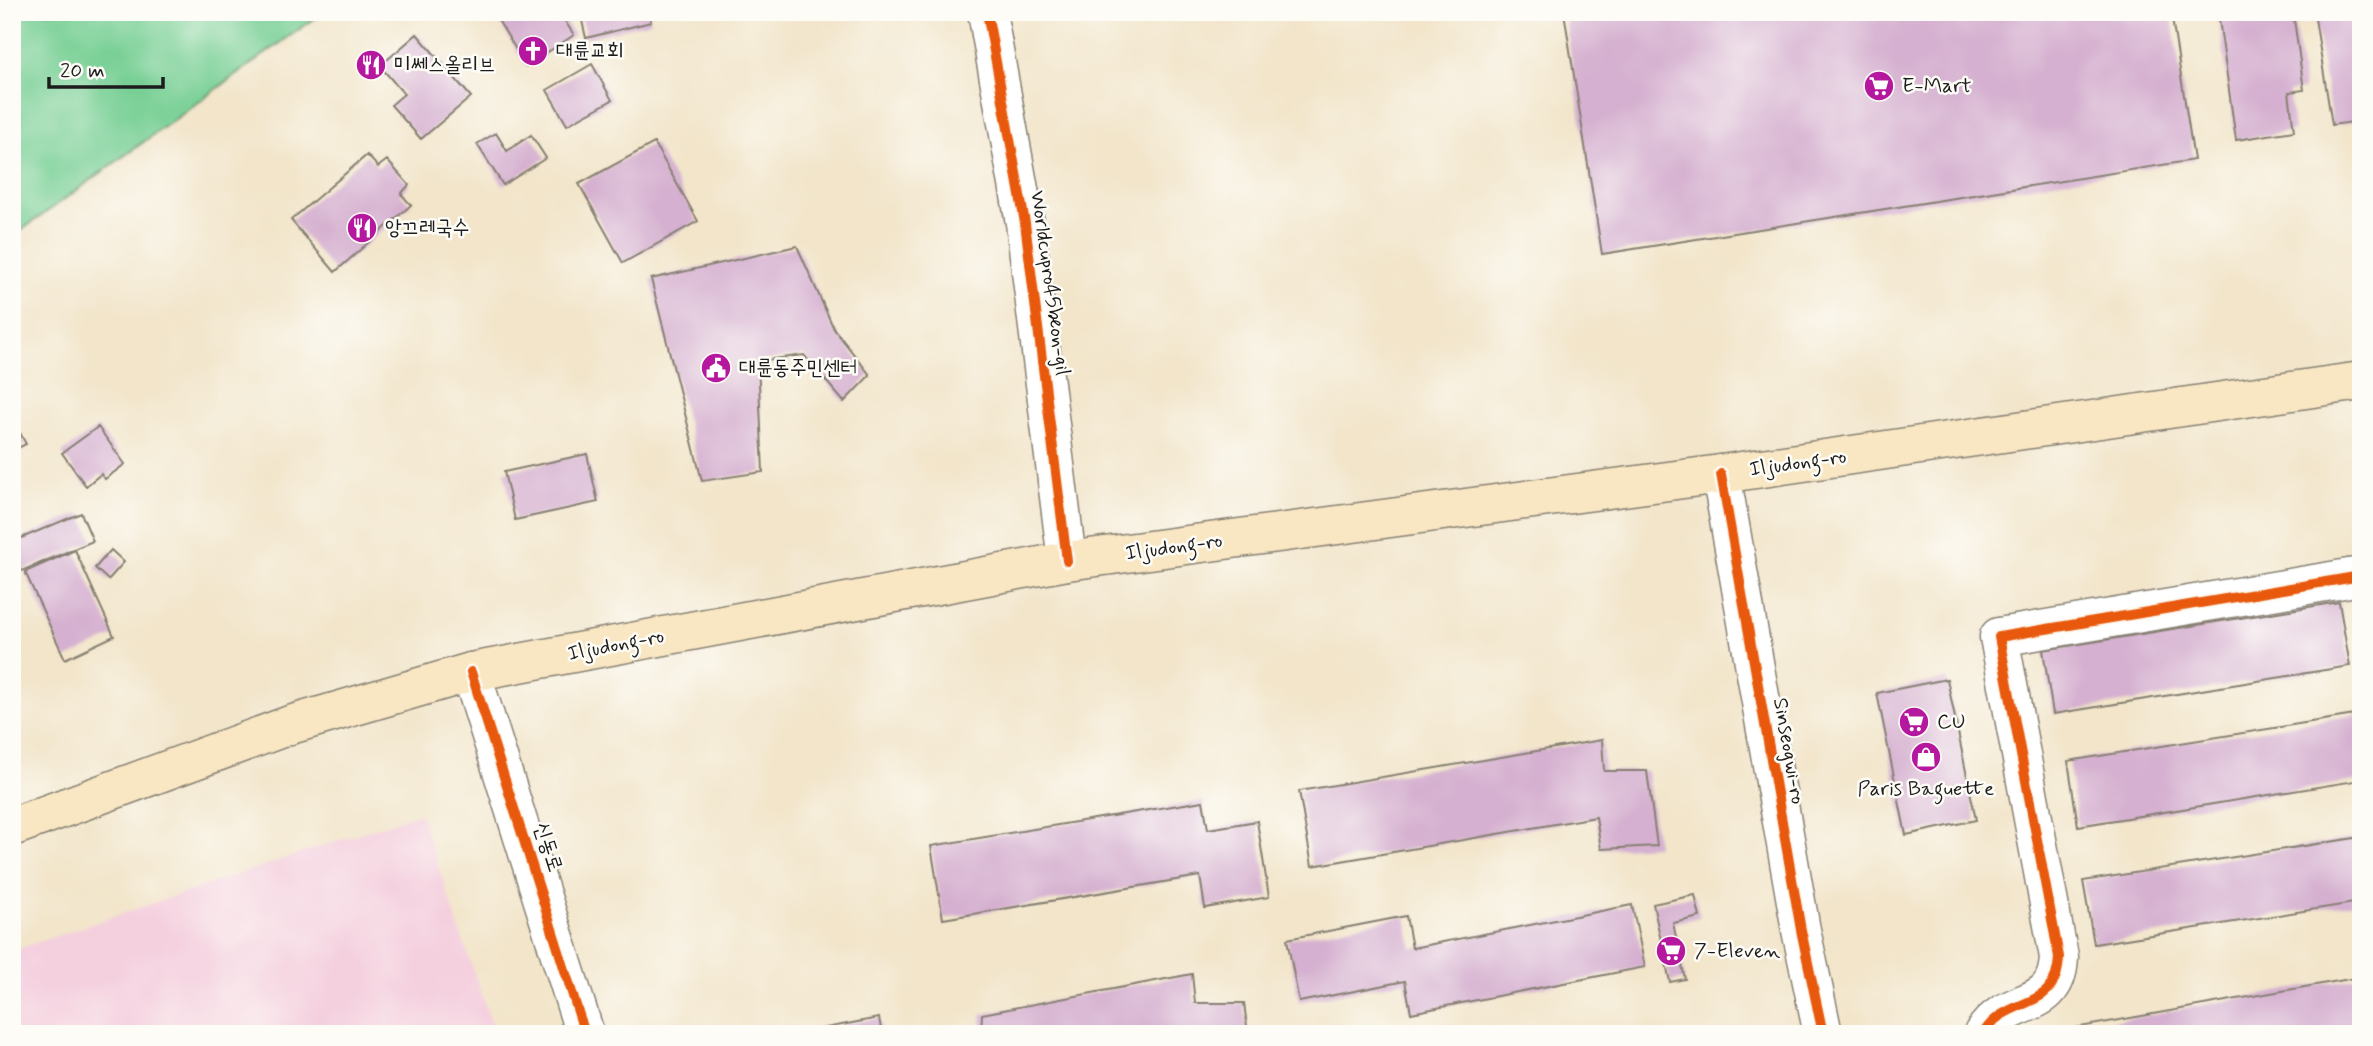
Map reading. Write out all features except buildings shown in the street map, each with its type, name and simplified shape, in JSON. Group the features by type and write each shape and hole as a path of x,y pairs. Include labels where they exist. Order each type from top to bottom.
{"main road":[{"name":"Iljudong-ro","path":"12,827 290,725 471,672 1066,561 1721,474 2361,381"}],"street":[{"name":"Worldcupro45beon-gil","path":"987,12 1025,223 1066,561"},
{"name":"Sinseogwi-ro","path":"1721,474 1801,929 1823,1034"},
{"path":"1983,1034 1992,1020 2044,994 2054,986 2059,957 1999,637 2361,576"},
{"name":"신동로","path":"471,672 585,1034"}],"shaded area":[{"path":"420,813 495,1034 12,1034 12,951"}],"green space":[{"path":"12,12 323,12 12,237"}],"cycle path":[{"path":"987,12 1025,223 1067,561"},
{"path":"1721,474 1801,930 1823,1034"},
{"path":"1983,1034 1993,1021 2041,996 2050,987 2056,975 2059,957 1999,637 2361,576"},
{"path":"471,672 585,1034"}],"place":[{"name":"대륜교회","path":"533,51"},
{"name":"미쎄스올리브","path":"371,65"},
{"name":"E-Mart","path":"1879,86"},
{"name":"앙끄레국수","path":"362,228"},
{"name":"대륜동주민센터","path":"716,368"},
{"name":"CU","path":"1914,722"},
{"name":"Paris Baguette","path":"1926,757"},
{"name":"7-Eleven","path":"1671,951"}]}
